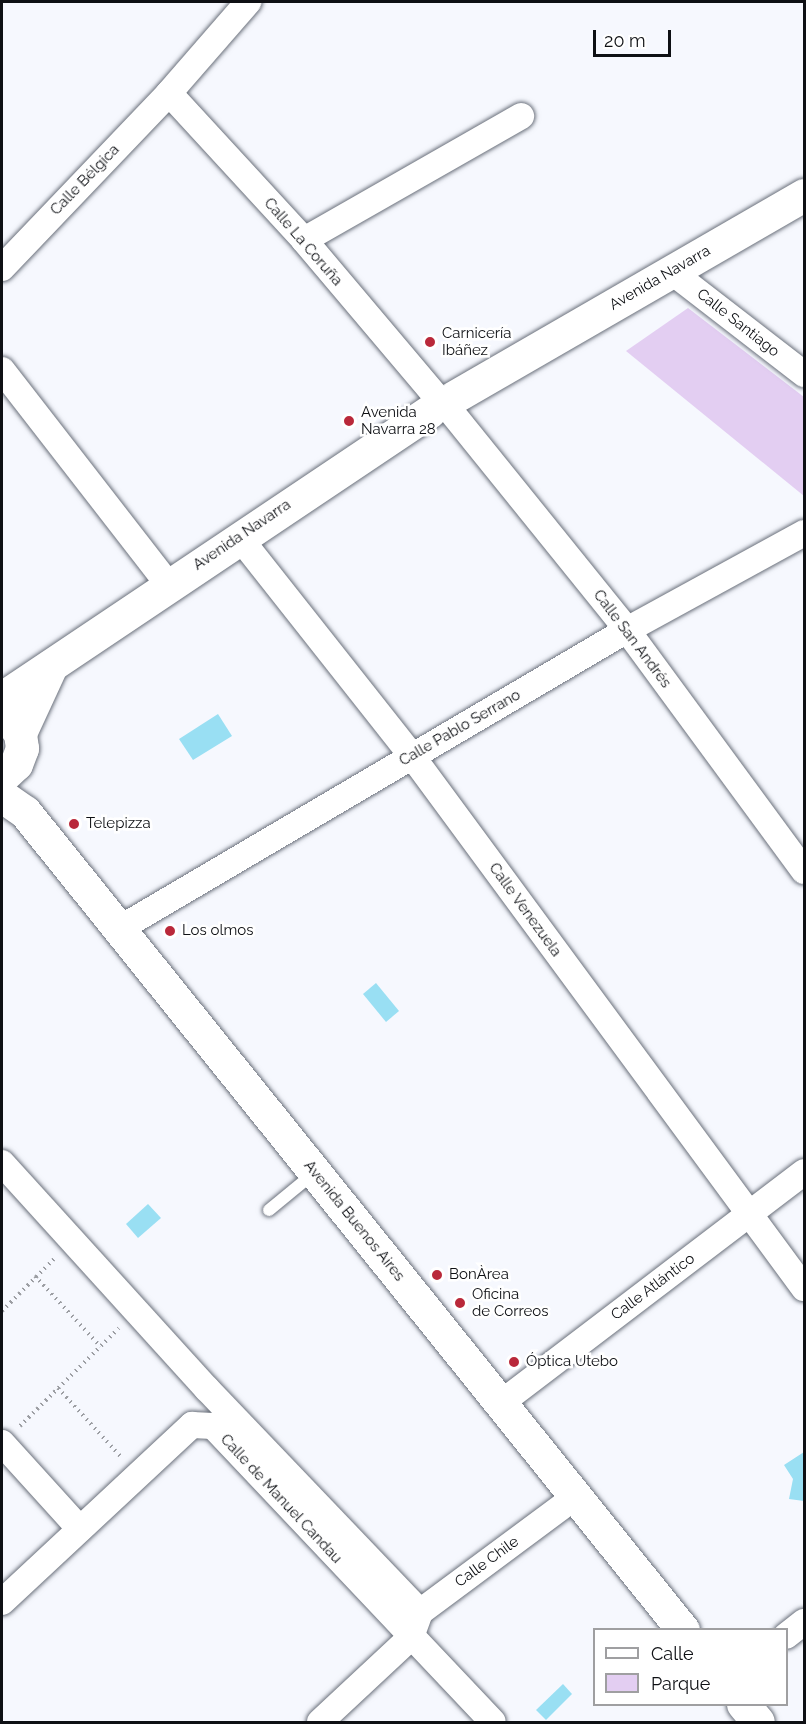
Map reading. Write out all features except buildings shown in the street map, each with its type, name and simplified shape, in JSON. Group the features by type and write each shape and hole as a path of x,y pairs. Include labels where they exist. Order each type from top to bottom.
{"street":[{"name":"Calle Bélgica","path":"2,268 169,93 248,2"},
{"name":"Calle La Coruña","path":"169,93 304,240 443,404"},
{"path":"304,240 521,116"},
{"name":"Avenida Navarra","path":"2,698 54,659 443,404 804,195"},
{"name":"Calle Santiago","path":"672,272 804,374"},
{"path":"2,370 169,585"},
{"name":"Calle San Andrés","path":"443,404 627,630 804,871"},
{"name":"Calle Pablo Serrano","path":"119,929 627,630 804,533"},
{"name":"Calle Venezuela","path":"239,537 412,756 804,1288"},
{"path":"10,747 54,659"},
{"name":"Avenida Buenos Aires","path":"10,747 13,804 119,929 682,1628"},
{"path":"2,1163 207,1389 420,1612 411,1637 320,1722"},
{"name":"Calle Atlántico","path":"501,1403 804,1172"},
{"name":"Calle de Manuel Candau","path":"2,1602 192,1425 213,1426 493,1722"},
{"path":"2,1443 80,1529"},
{"name":"Calle Chile","path":"420,1612 576,1496"},
{"path":"788,1634 804,1622"},
{"path":"745,1706 758,1722"}],"lane":[{"path":"269,1210 315,1172"}],"path":[{"path":"2,1311 73,1241"},
{"path":"35,1276 100,1346"},
{"path":"2,1443 136,1311"},
{"path":"58,1388 138,1475"}],"green space":[{"path":"688,308 804,397 804,496 626,351"}],"water":[{"path":"218,714 232,736 193,760 179,739"},
{"path":"376,983 399,1011 386,1022 363,994"},
{"path":"148,1204 161,1218 138,1238 126,1224"},
{"path":"804,1452 804,1501 789,1499 793,1479 784,1465"},
{"path":"563,1684 572,1694 546,1720 536,1710"}],"place":[{"name":"Carnicería Ibáñez","path":"430,342"},
{"name":"Avenida Navarra 28","path":"349,421"},
{"name":"Telepizza","path":"74,824"},
{"name":"Los olmos","path":"170,931"},
{"name":"BonÀrea","path":"437,1275"},
{"name":"Oficina de Correos","path":"460,1303"},
{"name":"Óptica Utebo","path":"514,1362"}]}
